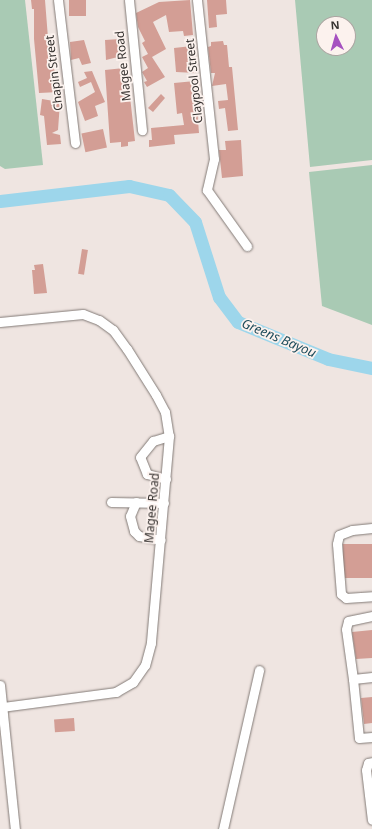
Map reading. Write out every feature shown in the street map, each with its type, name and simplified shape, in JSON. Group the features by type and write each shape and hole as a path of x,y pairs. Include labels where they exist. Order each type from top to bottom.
{"street":[{"name":"Chapin Street","path":"58,0 75,143"},
{"name":"Magee Road","path":"129,0 142,130"},
{"name":"Claypool Street","path":"197,0 214,159 207,190 247,246"},
{"name":"Magee Road","path":"0,322 83,314 99,320 113,330 127,348 156,395 165,412 169,436 151,643 145,665 133,682 116,692 2,707"},
{"path":"166,479 147,474 140,457 154,441 169,436"},
{"path":"111,502 164,504"},
{"path":"136,502 130,516 134,531 139,536 161,540"},
{"path":"372,528 346,532 339,535 337,544 341,594 346,598 372,596"},
{"path":"372,616 348,621 346,629 359,738 372,737"},
{"path":"223,829 259,670"},
{"path":"353,679 372,677"},
{"path":"0,690 15,829"},
{"path":"372,762 368,763 366,770 372,820"}],"green space":[{"path":"0,0 25,0 43,165 5,169 0,166"},
{"path":"295,0 372,0 372,160 310,167"},
{"path":"372,165 372,325 322,306 309,172"}],"building":[{"path":"31,0 45,0 48,38 59,92 39,93 34,39 34,9 32,9"},
{"path":"69,0 86,0 86,16 69,16"},
{"path":"190,0 193,35 184,36 183,31 169,32 166,15 153,22 166,49 152,57 165,77 147,87 144,82 147,81 142,72 148,68 142,57 148,54 142,43 145,41 138,27 136,13 159,2"},
{"path":"207,0 226,0 227,14 216,15 217,27 209,28"},
{"path":"120,39 122,56 106,60 105,40"},
{"path":"84,40 91,63 82,65 79,58 71,60 70,42"},
{"path":"223,41 224,45 227,45 229,67 232,67 238,130 228,131 225,108 219,109 218,101 228,100 226,84 212,86 215,73 211,73 208,47 211,46 211,42"},
{"path":"192,46 193,57 197,57 196,73 176,72 174,48"},
{"path":"124,68 125,79 128,79 135,141 128,142 128,146 121,147 121,142 110,143 105,70"},
{"path":"92,71 105,102 95,106 98,116 85,121 78,102 95,92 91,82 80,87 78,82 87,78 84,72"},
{"path":"195,81 199,133 174,135 175,144 149,147 149,140 152,140 151,128 184,125 182,113 177,114 174,83"},
{"path":"161,94 165,98 153,112 148,108"},
{"path":"42,99 60,102 58,130 52,133 60,135 61,144 47,145 44,116 40,115"},
{"path":"103,129 107,148 85,152 81,134"},
{"path":"241,140 243,176 222,178 219,150 226,150 225,141"},
{"path":"82,249 88,250 84,275 78,274"},
{"path":"43,264 47,293 34,294 32,270 35,270 34,265"},
{"path":"343,544 372,544 372,578 343,578"},
{"path":"372,630 372,658 356,659 352,632"},
{"path":"372,697 372,723 364,724 361,698"},
{"path":"74,718 75,731 55,732 54,719"}],"waterway":[{"name":"Greens Bayou","path":"0,201 129,186 169,195 195,222 219,297 238,322 328,359 372,368"}]}
